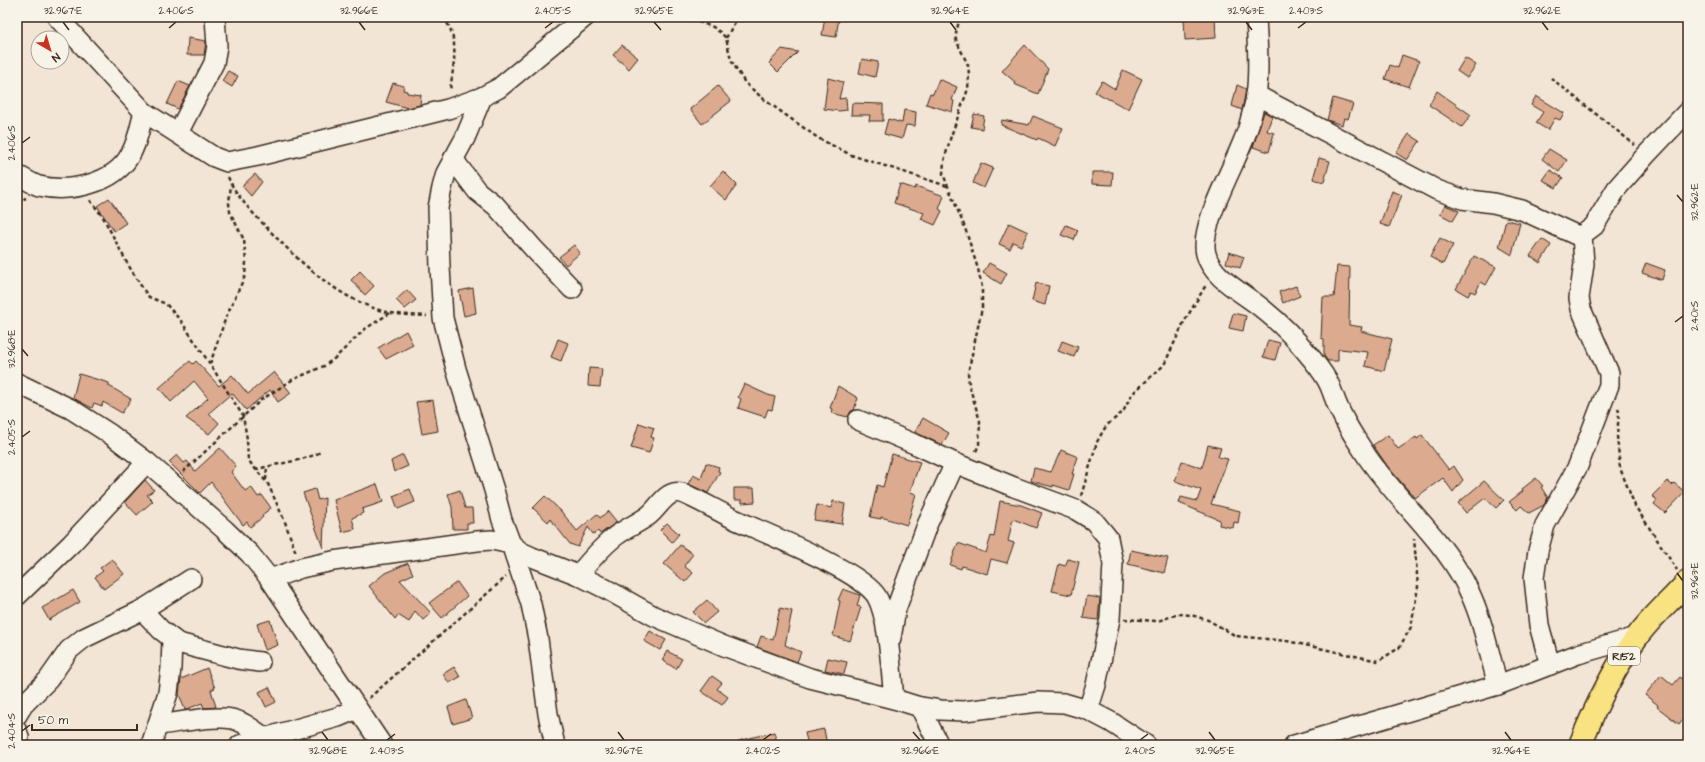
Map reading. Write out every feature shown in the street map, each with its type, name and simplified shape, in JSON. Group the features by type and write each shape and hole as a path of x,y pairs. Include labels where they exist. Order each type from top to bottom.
{"main road":[{"name":"R152","path":"1580,745 1591,718 1613,675 1637,637 1687,583"}],"street":[{"path":"57,17 144,112 222,161 227,162 243,160 448,109 482,97 499,88 585,17"},
{"path":"178,133 214,63 217,46 215,17"},
{"path":"1256,17 1258,53 1256,95 1248,128 1211,213 1205,235 1206,254 1213,268 1223,278 1272,317 1308,354 1322,372 1354,437 1386,482 1435,538 1464,581 1476,606 1483,625 1498,685"},
{"path":"1256,95 1437,190 1462,199 1493,202 1522,210 1576,235 1582,234 1594,226 1617,188 1688,111"},
{"path":"482,97 465,138 446,173 438,208 443,318 456,369 504,526 532,604 548,714 555,745"},
{"path":"17,175 38,186 57,188 92,183 107,177 121,168 130,156 138,135 144,112"},
{"path":"453,160 477,191 496,206 534,250 572,289"},
{"path":"1550,665 1539,625 1534,578 1538,551 1545,525 1578,466 1609,386 1609,374 1580,309 1579,298 1584,264 1582,234"},
{"path":"17,383 71,409 110,434 172,483 250,554 270,579 382,745"},
{"path":"858,420 962,466 1076,510 1094,522 1108,538 1113,563 1110,618 1096,685 1088,710"},
{"path":"20,590 71,544 147,462"},
{"path":"889,654 896,609 927,525 962,466"},
{"path":"578,575 604,546 616,536 649,515 663,499 678,492 800,548 854,577 873,591 880,604 887,635 894,699"},
{"path":"270,579 301,568 363,556 492,540 511,544 521,552 578,575 654,616 724,646 810,678 920,707 964,711 1038,702 1064,703 1088,710 1111,722 1146,745"},
{"path":"17,715 23,705 48,680 69,650 84,638 142,610 191,579"},
{"path":"142,610 161,630 178,643 238,659 260,662"},
{"path":"1294,745 1498,685 1578,654 1637,637"},
{"path":"151,745 168,693 172,639"},
{"path":"920,707 939,745"},
{"path":"240,745 338,717 357,709"},
{"path":"158,725 211,719 232,719 251,728 264,737"},
{"path":"17,731 19,737 18,745"}],"path":[{"path":"240,17 252,17"},
{"path":"443,17 451,28 455,47 448,109"},
{"path":"685,17 721,32 726,38 731,60 745,83 766,101 818,138 851,155 947,186"},
{"path":"726,38 738,17"},
{"path":"960,17 956,40 958,48 968,65 968,89 951,136 944,161 943,174 965,228 982,287 982,308 968,373 969,385 980,421 979,444 962,466"},
{"path":"1551,78 1647,154"},
{"path":"222,161 231,184 243,202 307,267 326,283 369,306 390,313 443,318"},
{"path":"210,364 226,317 245,276 246,262 244,240 230,212 229,203 231,184"},
{"path":"72,187 87,198 103,217 127,263 146,294 149,297 162,302 171,310 210,364 242,416 247,439 248,460 266,481 285,522 301,568"},
{"path":"1076,510 1087,479 1097,442 1103,431 1107,425 1123,412 1132,394 1164,365 1184,322 1204,288 1213,268"},
{"path":"172,483 242,416 261,400 278,388 324,366 336,358 365,329 390,313"},
{"path":"1609,386 1619,412 1617,436 1620,468 1635,506 1687,583"},
{"path":"255,470 267,466 304,459 321,452"},
{"path":"266,481 267,466"},
{"path":"1110,618 1158,621 1178,614 1191,615 1208,620 1236,636 1287,641 1378,661 1399,648 1411,627 1418,587 1413,514"},
{"path":"357,709 518,565"}],"building":[{"path":"825,17 839,17 836,37 822,35"},
{"path":"1215,17 1216,38 1185,40 1184,18"},
{"path":"188,38 206,41 204,55 187,55"},
{"path":"622,45 638,58 629,69 613,55"},
{"path":"1025,45 1048,69 1038,94 1014,84 1015,82 1002,71"},
{"path":"782,49 798,52 778,72 769,63"},
{"path":"1402,55 1419,61 1409,87 1385,79 1390,65 1398,68"},
{"path":"1465,58 1476,65 1467,78 1457,71"},
{"path":"862,59 878,62 875,77 859,73"},
{"path":"1123,70 1142,79 1128,109 1095,92 1102,81 1115,89"},
{"path":"228,71 238,76 232,87 222,81"},
{"path":"828,78 843,82 839,99 846,98 847,110 839,111 824,109"},
{"path":"939,79 957,87 952,100 954,101 952,112 926,104 930,93 933,94"},
{"path":"178,81 190,86 178,109 167,104"},
{"path":"393,83 404,86 403,90 407,91 407,93 421,95 420,105 408,108 386,102"},
{"path":"1237,85 1246,89 1242,110 1232,106"},
{"path":"718,86 731,101 702,124 690,109"},
{"path":"1437,91 1471,115 1462,127 1429,105"},
{"path":"1536,96 1564,113 1560,120 1555,118 1548,130 1536,123 1543,112 1531,105"},
{"path":"1333,98 1353,104 1348,119 1344,118 1342,125 1327,120"},
{"path":"852,103 883,104 883,121 869,121 870,115 851,115"},
{"path":"904,110 916,112 915,126 906,125 902,139 884,134 888,119 902,123"},
{"path":"1264,112 1272,116 1267,131 1274,133 1269,152 1253,147"},
{"path":"974,114 984,116 982,129 971,127"},
{"path":"1033,116 1063,128 1055,146 1038,138 1037,140 1001,125 1002,120 1029,125"},
{"path":"1409,134 1420,141 1407,160 1396,153"},
{"path":"1549,149 1567,160 1559,172 1542,159"},
{"path":"1319,158 1330,161 1324,182 1313,179"},
{"path":"981,163 993,168 984,188 973,183"},
{"path":"1550,170 1563,178 1556,188 1543,180"},
{"path":"723,171 737,185 726,200 710,186"},
{"path":"1092,172 1113,172 1112,185 1092,184"},
{"path":"255,174 262,182 251,196 242,186"},
{"path":"900,184 915,189 916,186 944,196 939,209 942,211 935,225 921,219 924,213 894,203"},
{"path":"1392,191 1402,195 1389,227 1380,224"},
{"path":"109,198 126,223 114,231 97,206"},
{"path":"1445,205 1459,211 1453,221 1440,214"},
{"path":"1506,220 1520,223 1512,255 1499,247"},
{"path":"1009,223 1028,232 1021,246 1013,242 1010,249 999,244"},
{"path":"1066,225 1078,230 1074,240 1061,235"},
{"path":"1440,238 1453,245 1443,264 1430,257"},
{"path":"1542,239 1551,245 1540,263 1530,256"},
{"path":"574,245 580,253 566,265 559,257"},
{"path":"1229,252 1244,257 1240,268 1226,263"},
{"path":"1474,256 1496,267 1486,285 1481,282 1475,293 1471,291 1468,296 1456,289"},
{"path":"989,263 1007,273 1001,284 983,273"},
{"path":"1646,263 1665,270 1662,280 1642,273"},
{"path":"1337,266 1350,267 1349,325 1362,327 1361,331 1392,339 1384,371 1365,366 1368,352 1340,349 1338,350 1338,361 1328,361 1324,356 1324,339 1321,338 1323,297 1334,297"},
{"path":"360,271 374,286 365,295 351,280"},
{"path":"1036,283 1049,286 1045,305 1032,301"},
{"path":"1296,286 1300,296 1283,303 1279,292"},
{"path":"473,288 476,313 464,316 459,291"},
{"path":"407,290 416,300 405,309 396,300"},
{"path":"1233,313 1246,316 1243,331 1229,328"},
{"path":"406,331 413,345 386,359 378,348"},
{"path":"558,339 568,343 561,361 551,357"},
{"path":"1268,340 1280,343 1275,360 1263,357"},
{"path":"1062,341 1078,347 1074,357 1058,351"},
{"path":"190,361 193,364 196,361 219,386 232,375 248,394 274,372 291,393 278,402 270,390 246,410 232,393 209,413 219,423 209,434 186,418 208,398 194,381 171,402 159,388"},
{"path":"589,368 602,369 600,387 588,386"},
{"path":"79,374 109,383 109,386 131,399 122,413 103,402 102,406 94,403 92,408 73,398"},
{"path":"744,384 775,397 772,410 768,409 765,417 738,408 741,399 738,397"},
{"path":"838,386 858,398 854,410 851,411 848,417 831,413 832,409 830,408"},
{"path":"433,400 438,431 422,434 416,402"},
{"path":"923,418 949,433 942,445 915,432"},
{"path":"639,423 654,428 651,437 654,438 649,453 631,448"},
{"path":"1388,435 1398,449 1416,437 1417,439 1422,435 1449,470 1454,466 1463,480 1453,492 1443,478 1415,498 1388,467 1373,445"},
{"path":"1208,445 1221,448 1218,457 1228,459 1211,504 1240,511 1238,523 1234,522 1233,528 1219,525 1220,520 1179,503 1181,497 1197,501 1201,490 1175,481 1182,461 1202,468"},
{"path":"220,448 236,466 231,472 245,491 251,487 258,497 262,495 271,508 262,515 263,517 250,527 247,522 243,525 211,482 200,493 169,462 177,455 184,463 187,461 195,471"},
{"path":"1061,450 1078,457 1072,474 1074,474 1069,490 1031,481 1034,468 1051,472"},
{"path":"892,454 920,462 910,492 916,494 907,525 881,517 881,519 870,517 877,485 883,487"},
{"path":"403,455 408,466 394,472 391,461"},
{"path":"706,463 719,467 718,471 720,472 708,493 688,484 693,475 701,479"},
{"path":"1536,478 1543,486 1541,487 1548,498 1544,505 1529,513 1521,506 1517,510 1509,502"},
{"path":"145,480 154,490 147,495 153,501 137,515 125,502"},
{"path":"1484,481 1504,500 1496,508 1485,498 1466,513 1458,503"},
{"path":"1667,481 1672,485 1674,483 1685,492 1665,513 1654,504 1657,500 1652,496"},
{"path":"377,484 383,502 362,509 363,513 352,518 355,529 342,532 334,500"},
{"path":"734,488 754,488 755,502 742,503 742,500 734,500"},
{"path":"315,489 318,500 325,498 323,548 303,493"},
{"path":"410,489 415,502 398,509 393,496"},
{"path":"460,490 465,508 472,508 473,523 467,523 467,529 453,529 452,507 448,494"},
{"path":"545,496 560,510 577,531 597,514 600,518 608,511 617,522 600,534 598,531 593,534 588,527 578,547 570,544 550,519 548,522 533,508"},
{"path":"833,501 845,504 842,524 814,520 817,505 832,508"},
{"path":"1000,501 1021,505 1042,513 1036,528 1013,519 1008,541 1014,543 1007,563 991,559 987,574 962,566 961,569 950,565 958,543 986,553 991,536 994,537"},
{"path":"667,523 679,534 672,542 660,530"},
{"path":"680,545 693,554 684,566 693,573 685,582 664,564"},
{"path":"1131,550 1168,558 1164,573 1128,564"},
{"path":"112,559 124,574 104,589 95,577 103,571 100,568"},
{"path":"1068,559 1079,562 1071,595 1052,591 1059,564 1065,566"},
{"path":"408,563 413,574 400,580 431,613 423,620 415,611 409,622 398,615 395,619 369,586 385,573"},
{"path":"457,582 467,596 442,618 429,603"},
{"path":"843,589 860,595 857,606 861,607 850,641 833,636 840,601 838,600"},
{"path":"73,590 80,602 49,620 42,608"},
{"path":"1087,596 1100,598 1098,620 1083,618"},
{"path":"707,600 717,612 704,623 693,612"},
{"path":"780,608 792,611 785,645 801,652 797,662 757,647 761,636 773,640"},
{"path":"270,620 278,645 265,650 257,624"},
{"path":"650,631 666,640 660,650 644,641"},
{"path":"667,651 682,659 676,669 662,660"},
{"path":"828,658 847,662 844,674 825,670"},
{"path":"454,667 460,677 449,683 443,674"},
{"path":"207,668 215,688 211,690 216,707 204,708 202,703 185,710 179,694 181,679"},
{"path":"1661,675 1673,685 1680,677 1688,684 1688,712 1679,724 1657,707 1658,705 1645,695"},
{"path":"712,676 722,683 717,689 728,697 722,705 701,691"},
{"path":"269,687 276,702 266,707 259,692"},
{"path":"466,700 472,718 453,724 448,707"},
{"path":"824,729 827,745 808,745 805,733"},
{"path":"774,732 777,742 765,745 738,745 738,741"}]}
